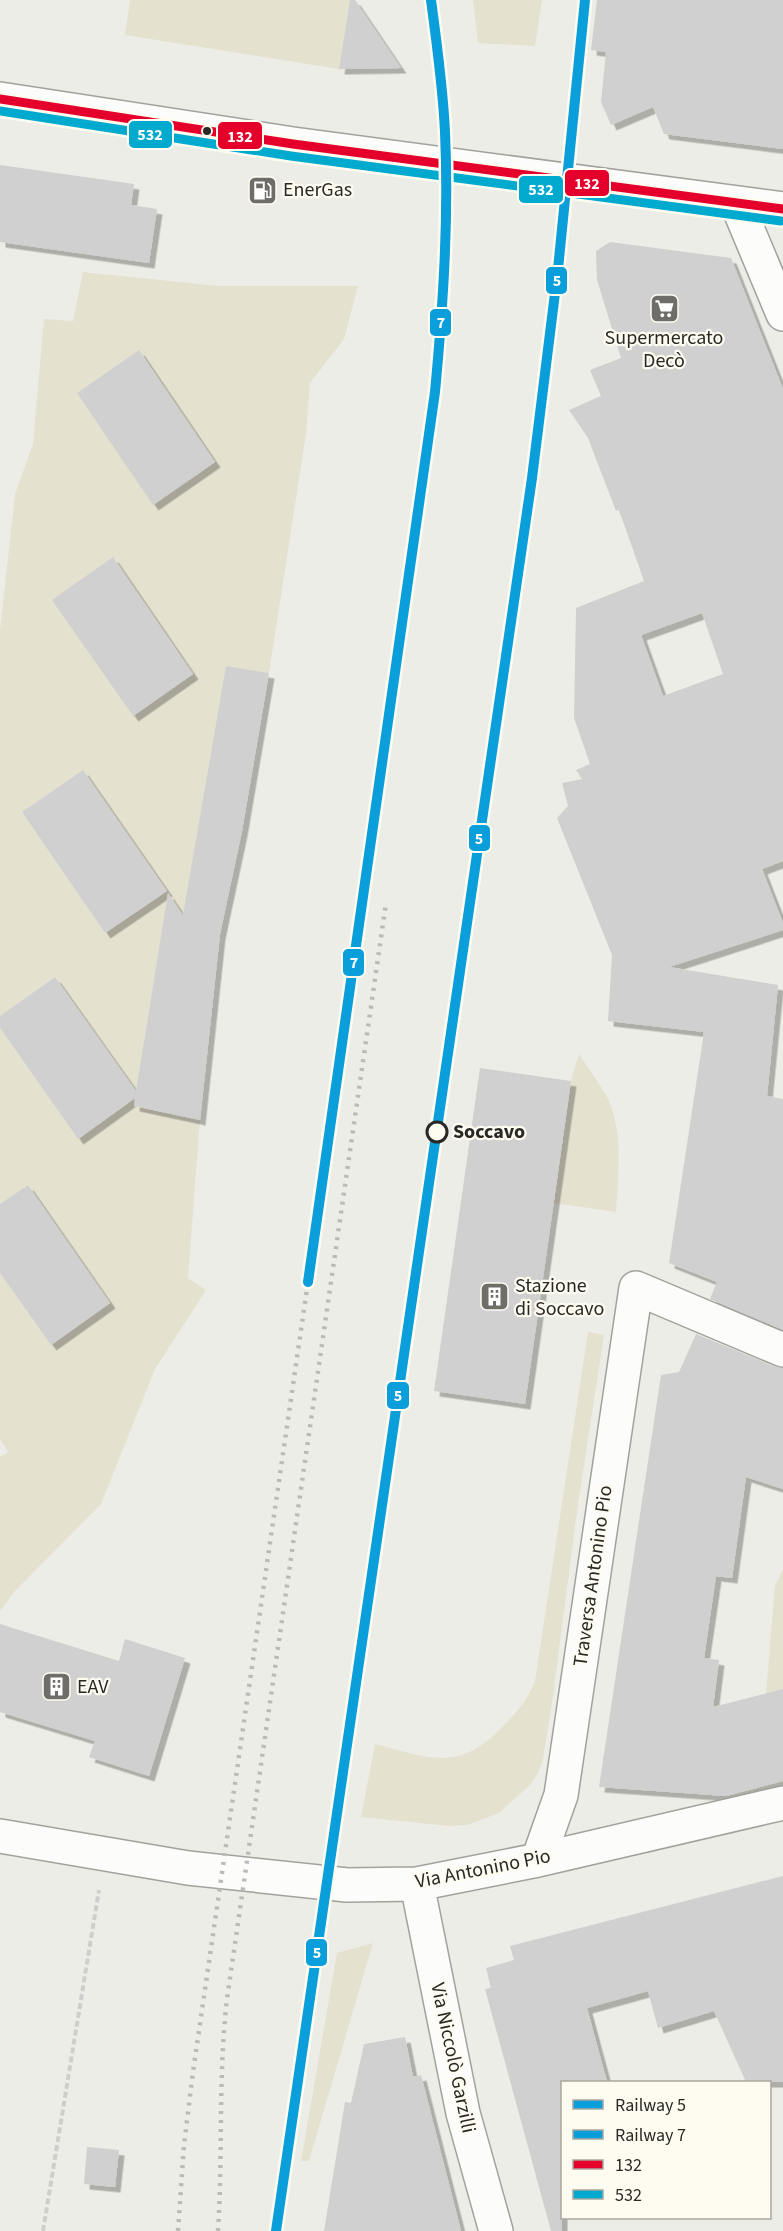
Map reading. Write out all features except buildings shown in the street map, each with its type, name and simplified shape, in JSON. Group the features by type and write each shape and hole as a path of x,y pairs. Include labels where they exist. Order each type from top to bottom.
{"street":[{"path":"0,99 293,144 783,209"},
{"path":"737,204 783,314"},
{"name":"Traversa Antonino Pio","path":"538,1860 561,1795 636,1288 783,1350"},
{"name":"Via Antonino Pio","path":"0,1836 188,1868 346,1885 417,1884 538,1860 783,1803"},
{"name":"Via Niccolò Garzilli","path":"417,1884 464,2113 496,2231"}],"path":[{"path":"43,2231 105,1854"}],"shaded area":[{"path":"130,0 350,0 339,69 125,35"},
{"path":"473,0 542,0 535,46 478,43"},
{"path":"83,272 218,286 358,286 344,339 310,383 306,434 269,673 226,667 178,946 160,944 144,1040 152,1110 200,1120 188,1278 206,1290 155,1369 101,1504 14,1592 0,1611 0,1457 8,1452 0,1439 0,1273 51,1345 110,1303 28,1185 0,1204 0,1028 78,1139 139,1095 55,977 0,1016 0,631 15,494 33,444 44,319 73,321","holes":["138,351 215,462 154,504 77,393","113,557 193,674 133,716 53,600","83,770 166,891 105,933 22,812"]},
{"path":"579,1054 607,1097 616,1124 619,1168 616,1212 554,1203 571,1081"},
{"path":"588,1332 604,1335 578,1504 552,1703 543,1759 538,1773 530,1785 499,1813 467,1825 448,1826 361,1817 375,1744 426,1757 456,1757 485,1743 506,1723 528,1696 535,1681"},
{"path":"783,1569 783,1689 766,1694 775,1586"},
{"path":"373,1943 309,2161 301,2161 337,1953"}],"railway":[{"path":"218,2231 222,2057 227,1999 386,903"},
{"path":"178,2231 184,2145 193,2072 308,1282"}],"rail line":[{"name":"7","path":"308,1282 435,392 444,262 446,165 443,99 431,0"},
{"name":"5","path":"276,2231 532,478 558,269 585,0"}],"transit line":[{"name":"132","path":"0,99 293,144 783,209"},
{"name":"532","path":"0,111 291,156 781,221"}],"place":[{"name":"EnerGas","path":"262,190"},
{"name":"Supermercato Decò","path":"664,308"},
{"name":"Soccavo","path":"437,1132"},
{"name":"Stazione di Soccavo","path":"494,1297"},
{"name":"EAV","path":"56,1687"}]}
